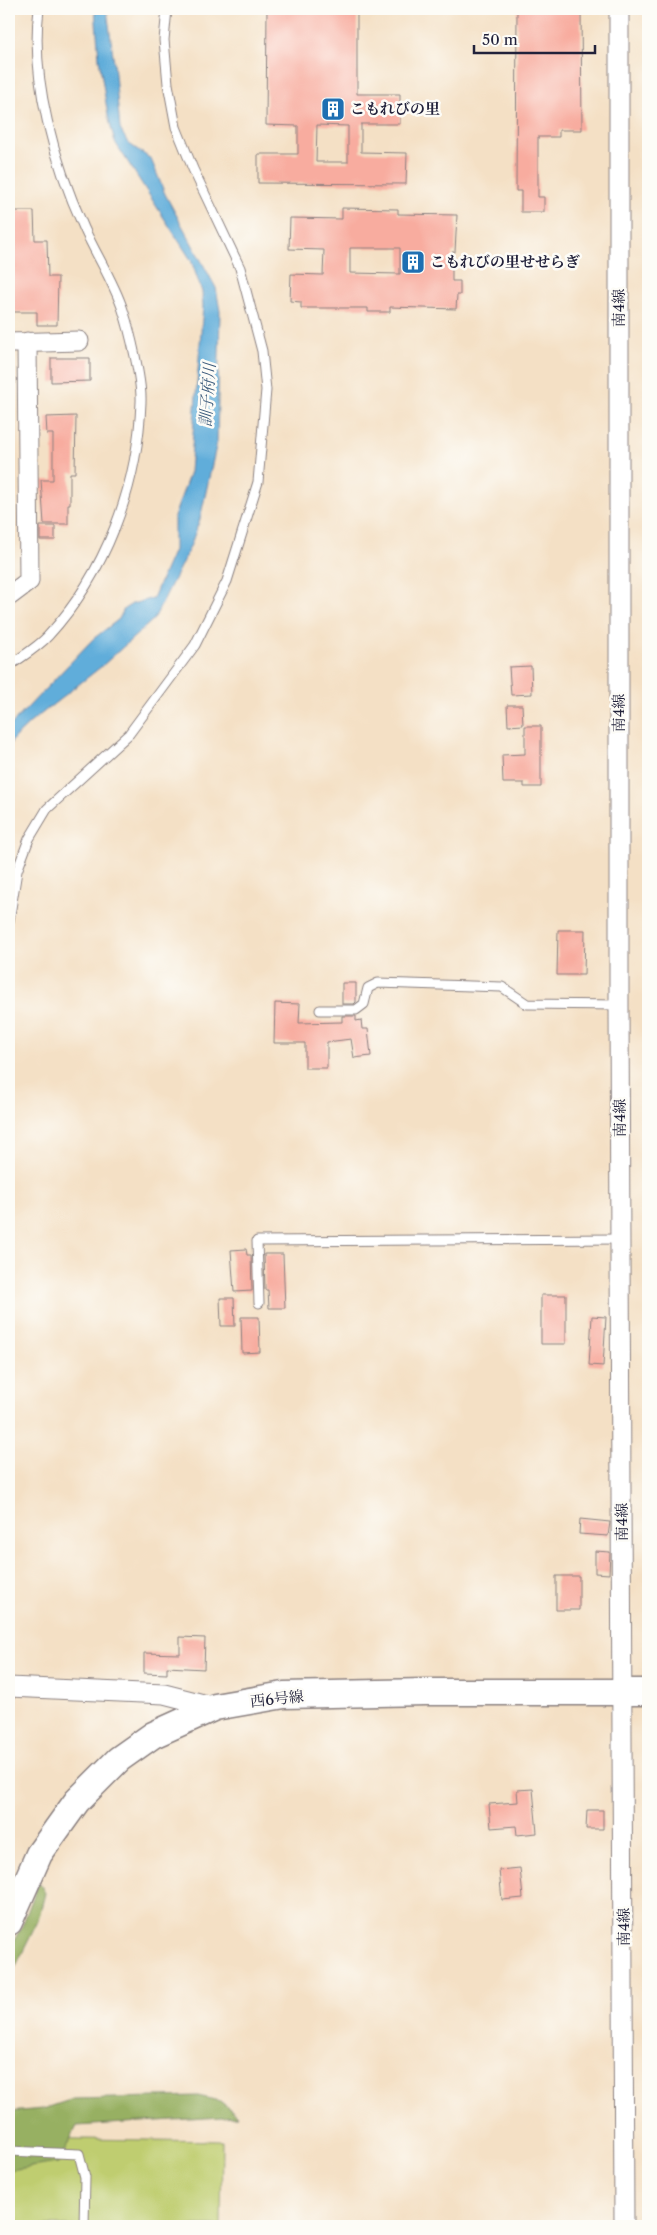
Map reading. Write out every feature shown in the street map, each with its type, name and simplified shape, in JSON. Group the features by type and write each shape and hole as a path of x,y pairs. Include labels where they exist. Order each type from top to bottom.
{"street":[{"name":"南4線","path":"619,9 620,1240 636,1692 624,2226"},
{"path":"9,596 28,581 18,342 79,341"},
{"path":"9,1687 164,1694 215,1707"},
{"name":"西6号線","path":"9,1922 39,1854 77,1801 118,1759 154,1735 215,1707 284,1696 425,1692 636,1692"}],"lane":[{"path":"9,666 47,637 86,586 108,545 124,503 134,455 141,401 133,348 123,309 84,227 62,175 45,115 38,44 37,24 39,9"},
{"path":"9,921 17,871 28,840 46,809 129,734 195,644 227,581 258,482 266,390 262,351 240,268 193,169 176,127 168,84 164,40 167,9"},
{"path":"320,1010 356,1010 364,1004 368,988 378,983 502,987 527,1004 619,1005"},
{"path":"259,1303 258,1241 620,1240"},
{"path":"9,2150 79,2154 85,2177 84,2226"}],"green space":[{"path":"39,1882 45,1893 38,1921 9,1980 9,1950 22,1926"},
{"path":"198,2096 220,2101 238,2116 77,2126 58,2163 9,2170 9,2112 43,2109 73,2099"},
{"path":"9,2138 222,2141 221,2226 9,2226"}],"water":[{"name":"訓子府川","path":"95,9 107,9 120,129 128,143 151,159 165,194 216,288 220,311 217,442 200,519 190,547 154,619 102,666 31,722 14,738 9,746 9,727 93,639 119,619 124,609 132,604 153,598 174,550 174,517 190,472 203,306 202,292 191,260 115,142 108,116 99,59"}],"building":[{"name":"こもれびの里","path":"267,9 357,9 357,94 400,94 400,124 361,124 361,152 407,153 406,184 258,183 258,154 298,154 298,126 266,125","holes":["317,125 348,126 348,162 316,162"]},
{"path":"517,9 581,9 582,130 559,130 559,137 538,137 538,197 544,197 544,212 521,212 521,191 516,191"},
{"name":"こもれびの里せせらぎ","path":"342,208 398,209 398,214 457,215 455,252 452,252 452,281 460,281 460,295 457,295 456,309 390,307 390,312 368,312 368,308 301,308 301,302 290,301 291,274 323,275 324,250 289,249 290,218 342,219","holes":["350,248 400,248 400,274 350,273"]},
{"path":"9,211 34,211 35,240 47,240 48,277 58,277 57,325 37,325 37,312 9,312"},
{"path":"51,358 90,358 90,381 51,382"},
{"path":"76,416 75,473 70,473 68,524 44,524 41,480 53,480 53,434 47,434 46,417"},
{"path":"40,526 55,526 55,540 40,540"},
{"path":"531,666 532,694 511,695 509,667"},
{"path":"507,705 522,705 523,725 508,726"},
{"path":"525,726 541,726 541,787 524,787 524,783 503,783 502,755 525,754"},
{"path":"558,930 585,930 584,975 557,975"},
{"path":"342,983 356,983 356,1002 354,1004 342,1004"},
{"path":"275,1003 300,1004 299,1023 342,1022 342,1016 356,1016 356,1021 361,1020 362,1029 368,1029 371,1056 354,1058 351,1039 327,1042 327,1068 305,1068 305,1043 274,1043"},
{"path":"246,1249 247,1255 251,1255 252,1291 234,1292 231,1250"},
{"path":"264,1254 283,1254 285,1308 269,1308 268,1290 265,1290"},
{"path":"541,1295 566,1295 566,1344 541,1344"},
{"path":"220,1298 234,1298 235,1326 221,1326"},
{"path":"592,1316 606,1317 603,1366 589,1365"},
{"path":"241,1317 259,1317 260,1352 242,1353"},
{"path":"580,1519 610,1522 608,1536 579,1534"},
{"path":"595,1551 610,1552 609,1574 595,1573"},
{"path":"556,1576 579,1576 579,1610 556,1610"},
{"path":"180,1637 205,1638 204,1669 167,1667 167,1674 144,1673 144,1653 180,1654"},
{"path":"533,1789 537,1833 517,1835 516,1826 491,1828 489,1804 518,1802 517,1790"},
{"path":"587,1810 603,1810 603,1829 586,1829"},
{"path":"520,1868 523,1898 502,1900 499,1870"}],"place":[{"name":"こもれびの里","path":"333,109"},
{"name":"こもれびの里せせらぎ","path":"413,262"}]}
